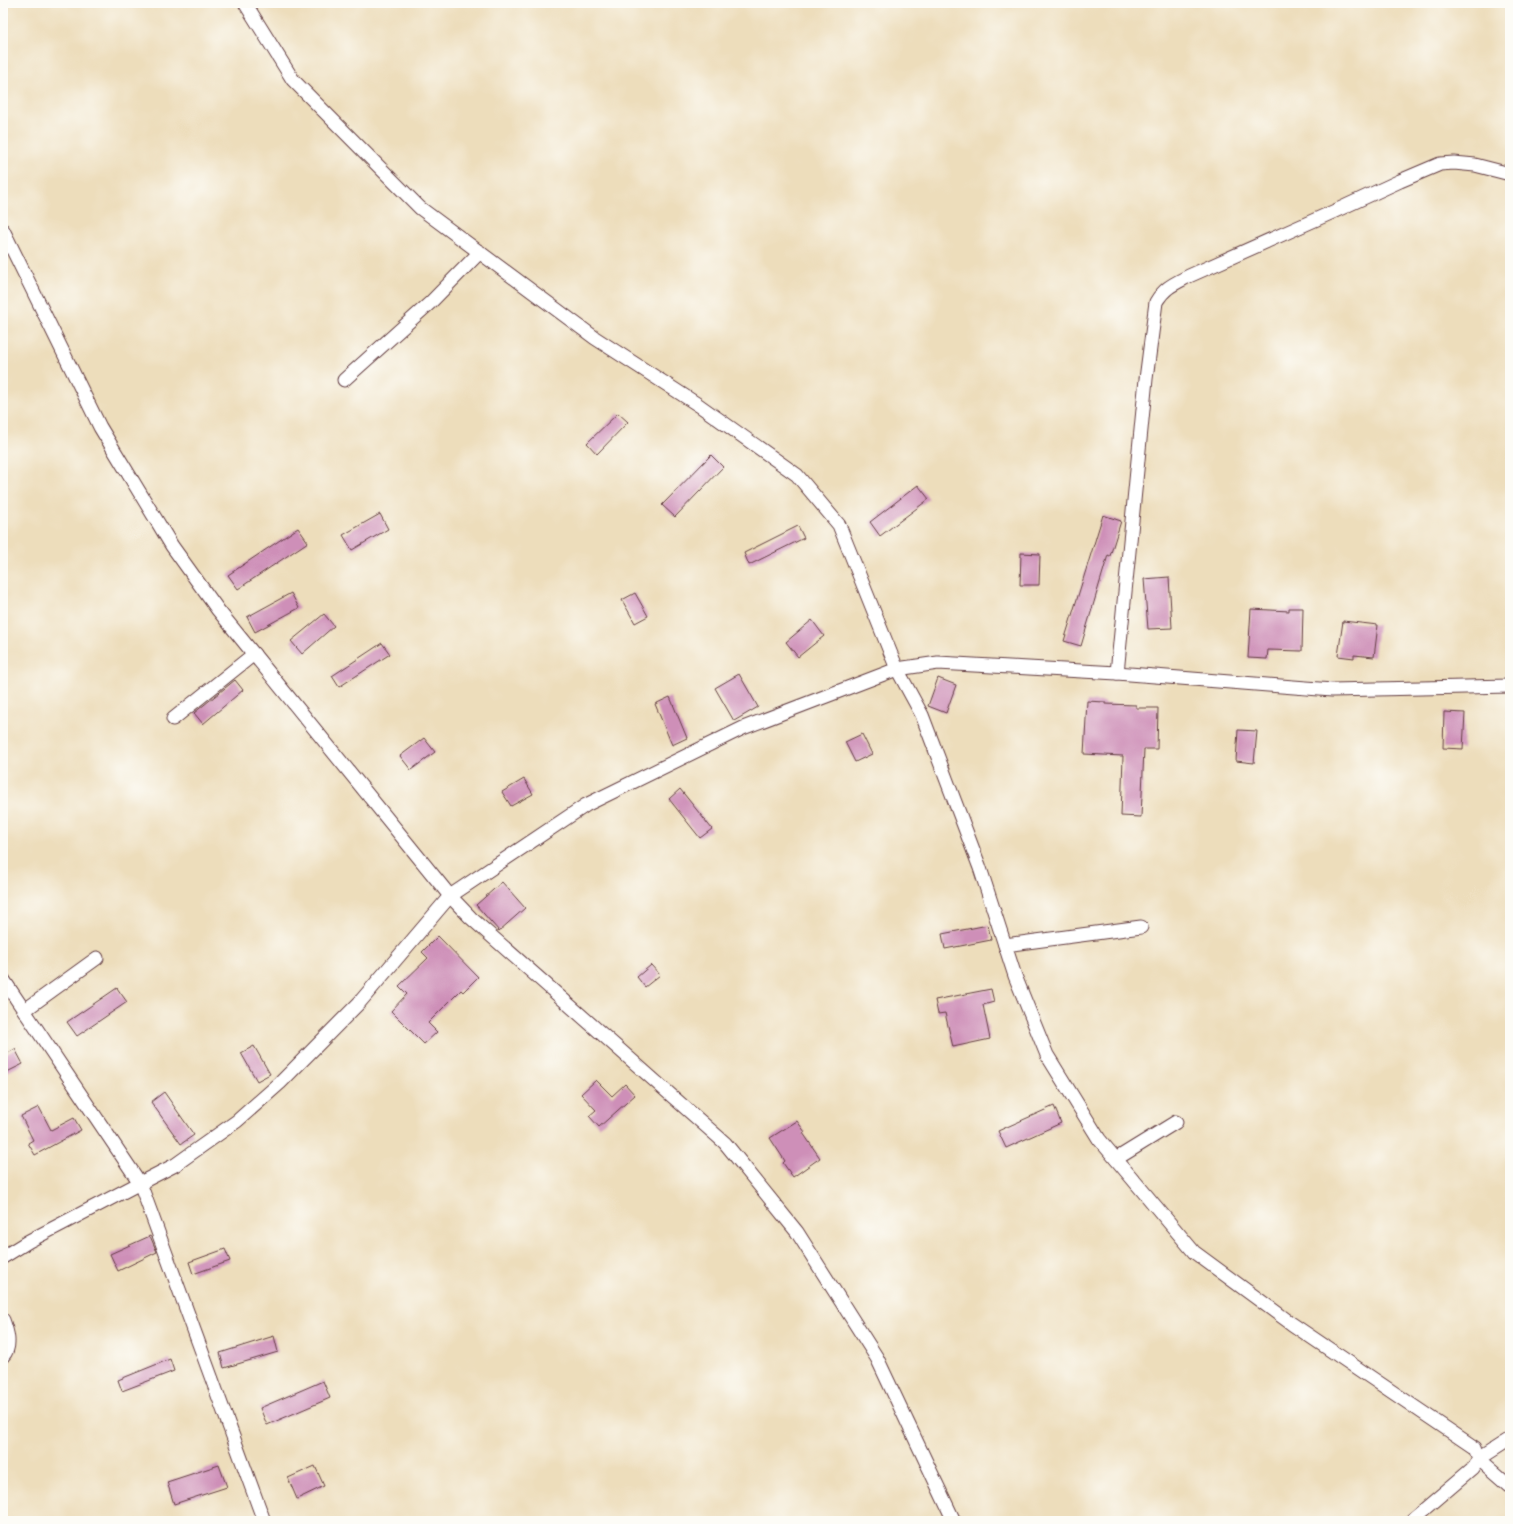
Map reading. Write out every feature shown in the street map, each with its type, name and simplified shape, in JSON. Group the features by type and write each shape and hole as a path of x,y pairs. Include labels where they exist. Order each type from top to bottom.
{"street":[{"path":"245,3 293,80 420,208 594,338 700,406 797,475 839,525 897,669 922,716 980,868 1015,976 1047,1055 1099,1139 1194,1252 1292,1324 1475,1448 1479,1459 1510,1486"},
{"path":"1117,673 1146,379 1156,302 1162,293 1167,287 1190,276 1440,164 1454,162 1475,165 1510,174"},
{"path":"3,230 100,427 172,546 218,610 450,896 477,924 725,1143 798,1232 877,1358 954,1521"},
{"path":"344,380 431,302 480,252"},
{"path":"173,719 254,654"},
{"path":"3,1257 29,1241 175,1165 237,1121 280,1083 359,1003 450,896 586,805 743,728 897,669 938,663 1117,673 1332,690 1510,686"},
{"path":"1005,945 1140,927"},
{"path":"25,1010 97,958"},
{"path":"3,979 140,1183 264,1521"},
{"path":"1116,1159 1176,1122"},
{"path":"3,1320 7,1329 8,1341 6,1352 3,1356"},
{"path":"1411,1521 1472,1469 1479,1459 1510,1440"}],"building":[{"path":"618,413 628,422 597,454 587,443"},
{"path":"711,455 723,467 675,517 662,505"},
{"path":"918,485 929,499 880,536 870,522"},
{"path":"380,514 388,529 352,550 343,535"},
{"path":"1103,515 1121,521 1110,556 1108,555 1081,646 1064,641"},
{"path":"798,526 804,538 749,565 744,553"},
{"path":"298,528 308,542 238,589 228,575"},
{"path":"1021,553 1040,554 1039,585 1020,585"},
{"path":"1169,577 1172,628 1148,629 1144,579"},
{"path":"291,593 299,608 255,632 247,617"},
{"path":"635,593 648,616 635,623 622,600"},
{"path":"1289,608 1303,608 1302,651 1268,650 1267,659 1248,658 1251,609 1289,611"},
{"path":"324,614 334,626 302,654 291,641"},
{"path":"812,620 824,636 798,657 786,642"},
{"path":"1343,621 1378,625 1374,657 1354,655 1354,658 1338,656"},
{"path":"382,643 390,654 339,687 332,676"},
{"path":"739,674 758,707 734,721 715,688"},
{"path":"938,678 956,685 946,713 928,706"},
{"path":"235,680 243,690 203,724 194,713"},
{"path":"670,697 687,738 672,745 655,704"},
{"path":"1087,701 1105,702 1105,704 1136,705 1136,708 1158,708 1157,749 1144,749 1141,817 1121,816 1123,756 1084,754"},
{"path":"1444,712 1465,713 1463,749 1443,748"},
{"path":"1238,730 1257,731 1254,763 1236,761"},
{"path":"862,734 872,754 855,762 845,742"},
{"path":"424,738 435,752 411,770 400,756"},
{"path":"524,779 533,794 511,806 502,792"},
{"path":"680,789 712,829 700,838 669,799"},
{"path":"502,882 525,908 499,931 476,905"},
{"path":"988,925 991,940 945,949 942,934"},
{"path":"438,936 478,977 463,992 461,990 428,1023 437,1032 424,1044 391,1011 407,994 399,986 428,958 422,952"},
{"path":"651,965 660,975 645,987 637,977"},
{"path":"117,988 127,1002 77,1036 67,1022"},
{"path":"991,989 994,1002 983,1005 990,1039 953,1047 945,1013 938,1014 935,1000"},
{"path":"254,1046 270,1074 257,1081 241,1053"},
{"path":"15,1049 23,1064 3,1074 3,1056"},
{"path":"596,1080 612,1096 625,1084 635,1095 599,1127 589,1116 596,1110 581,1094"},
{"path":"164,1092 194,1135 181,1144 151,1102"},
{"path":"1054,1106 1061,1123 1006,1148 998,1131"},
{"path":"39,1107 51,1130 74,1118 81,1130 35,1155 28,1143 33,1140 21,1116"},
{"path":"797,1121 805,1132 803,1133 820,1158 793,1177 783,1163 785,1161 770,1138"},
{"path":"150,1236 157,1252 118,1271 110,1254"},
{"path":"225,1249 230,1261 193,1274 189,1262"},
{"path":"274,1336 278,1352 224,1368 220,1353"},
{"path":"170,1359 174,1371 122,1391 118,1380"},
{"path":"323,1381 330,1398 267,1425 260,1408"},
{"path":"219,1465 227,1487 174,1504 167,1482"},
{"path":"315,1466 324,1486 297,1499 288,1478"}]}
